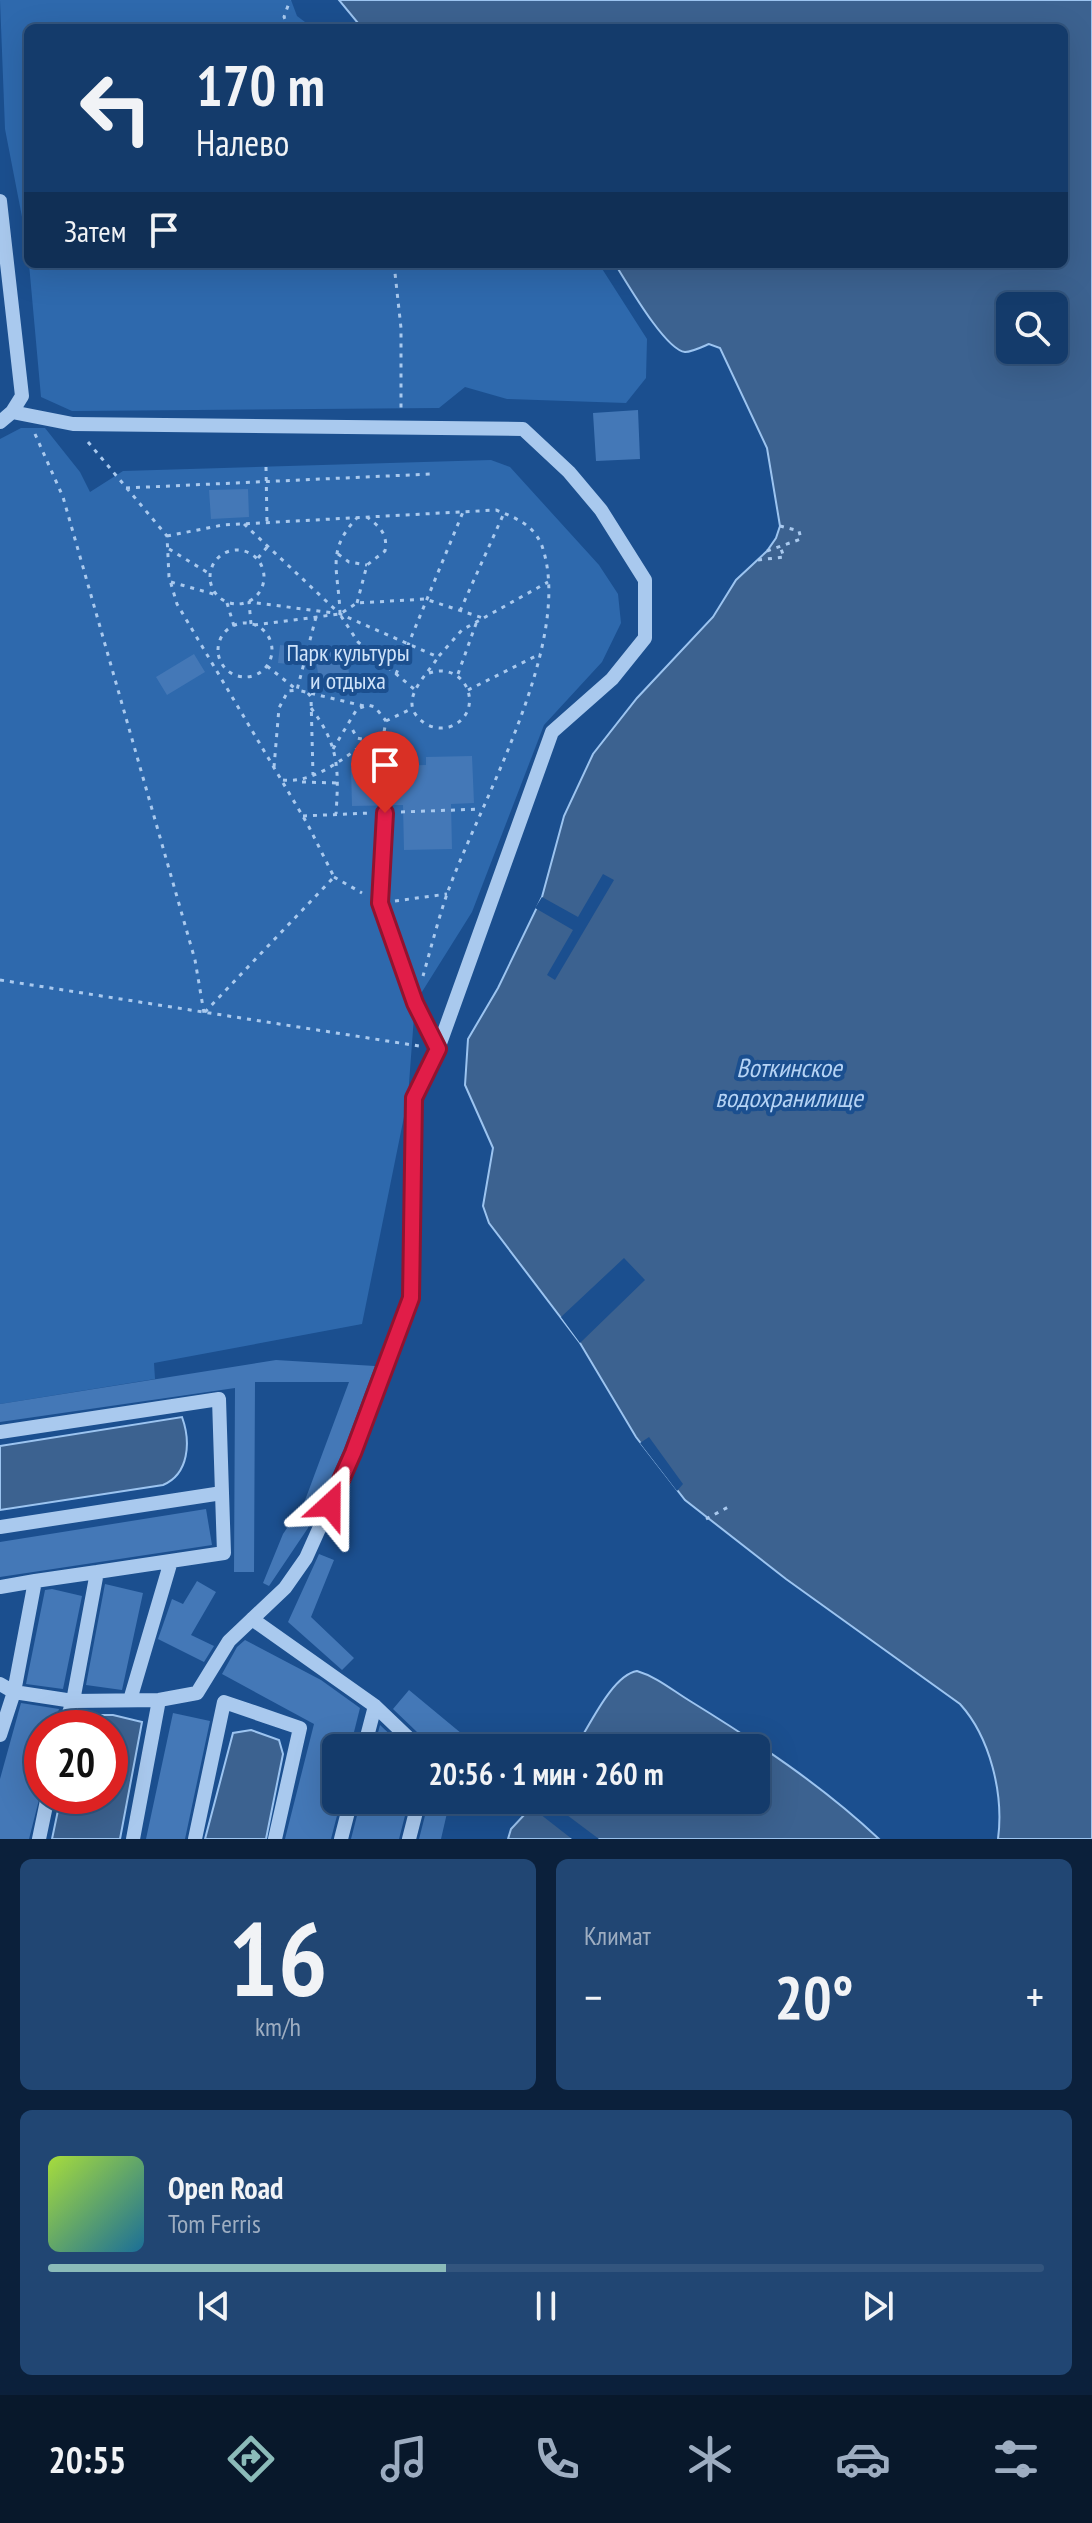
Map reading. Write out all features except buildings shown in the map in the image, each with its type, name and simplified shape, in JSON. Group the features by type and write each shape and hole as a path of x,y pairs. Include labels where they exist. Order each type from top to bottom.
{"street":[{"path":"0,201 22,396 19,414"},
{"path":"0,422 19,414 73,424 523,429 569,472 601,510 645,580 645,638 612,679 552,732 438,1049 414,1098 411,1298 353,1453 306,1558 285,1588 229,1641 197,1693"},
{"path":"385,813 380,903 415,1003 438,1049"},
{"path":"0,1432 219,1399 224,1553 0,1587"},
{"path":"0,1527 222,1493"},
{"path":"130,1700 171,1561"},
{"path":"70,1710 97,1572"},
{"path":"0,1735 14,1692 35,1581"},
{"path":"252,1619 375,1706 404,1734"},
{"path":"0,1684 14,1692 73,1701 159,1700 197,1693 300,1728 275,1839"},
{"path":"133,1839 159,1700"},
{"path":"195,1839 224,1702"},
{"path":"368,1734 375,1706"},
{"path":"39,1839 44,1814"},
{"path":"341,1839 347,1814"},
{"path":"409,1839 415,1814"}],"path":[{"path":"287,24 284,17 290,0"},
{"path":"394,268 402,357 403,400 399,428"},
{"path":"19,414 63,497 195,960 204,1013"},
{"path":"73,424 167,536 171,582 177,604 281,779 334,877 204,1013"},
{"path":"266,467 267,523"},
{"path":"126,488 431,474"},
{"path":"167,536 244,524 496,510 521,520 541,544 548,582 542,653 526,703 447,894 423,976"},
{"path":"396,674 463,512"},
{"path":"460,611 504,513"},
{"path":"357,603 367,565 385,551 387,539 367,517"},
{"path":"340,614 337,551 341,534 357,518"},
{"path":"244,524 340,614 358,642 414,689"},
{"path":"767,551 801,539 799,531 780,526"},
{"path":"258,558 268,546"},
{"path":"758,560 784,557 780,546"},
{"path":"167,547 210,574"},
{"path":"217,595 210,574 213,563 226,552 243,550 258,558 265,579 261,590 249,602"},
{"path":"337,551 349,562 367,565"},
{"path":"171,582 217,595 226,602 234,626"},
{"path":"429,673 446,671 457,676 468,690 468,708 453,726 429,726 419,719 413,708 414,689 462,630 548,582"},
{"path":"252,625 265,632 271,642 272,653 267,666 256,675 246,677 225,669 218,648 222,637 234,626 340,614 357,603 425,599 483,618"},
{"path":"226,602 249,602 340,614 438,657"},
{"path":"249,602 252,625"},
{"path":"297,690 316,617"},
{"path":"457,676 477,621"},
{"path":"468,690 542,653"},
{"path":"267,666 297,690 378,709 386,721"},
{"path":"274,767 279,708 284,695 297,690"},
{"path":"308,693 311,697 313,775"},
{"path":"333,749 350,725 354,711 364,706"},
{"path":"311,708 328,731 338,763 336,814"},
{"path":"298,782 338,763 381,735 386,721 413,708"},
{"path":"350,725 354,736 368,741"},
{"path":"281,779 338,783"},
{"path":"0,980 438,1049"},
{"path":"706,1519 730,1506"}],"green space":[{"path":"0,0 291,0 297,16 308,24 24,24 24,227 5,129"},
{"path":"29,268 602,268 647,339 646,378 626,403 507,399 465,387 439,408 72,411 41,397"},
{"name":"Парк культуры и отдыха","path":"21,428 45,428 80,472 90,492 123,471 491,460 510,467 599,565 618,594 621,623 602,662 544,725 472,912 415,1003 408,1097 362,1324 154,1363 155,1379 0,1404 0,439"}],"water":[{"name":"Воткинское водохранилище","path":"339,0 1092,0 1092,1839 998,1839 997,1785 987,1749 960,1704 786,1579 685,1500 636,1437 580,1343 489,1223 483,1206 493,1148 465,1085 468,1039 498,988 542,897 564,816 593,754 637,698 713,617 736,580 767,551 780,526 767,448 720,348 709,344 685,352 667,340 618,268 1068,268 1068,24 359,24"},
{"path":"182,1417 186,1456 178,1473 163,1485 0,1510 0,1446"},
{"path":"637,1671 651,1677 742,1734 583,1734 610,1692"},
{"path":"128,1719 142,1722 128,1796"},
{"path":"251,1730 279,1740 283,1754 266,1839 205,1839 233,1733"},
{"path":"770,1752 879,1839 508,1839 511,1829 525,1814 770,1814"},
{"path":"57,1814 125,1814 120,1839 52,1839"}],"pier":[{"path":"603,874 614,880 555,980 547,975 573,930 535,908 542,897 578,917"},
{"path":"624,1258 645,1280 580,1343 561,1317"},
{"path":"649,1437 683,1484 677,1491 640,1443"},
{"path":"540,1814 566,1814 599,1839 572,1839"}],"route":[{"path":"330,1505 353,1453 411,1298 414,1098 438,1049 415,1003 380,903 385,813"}]}
